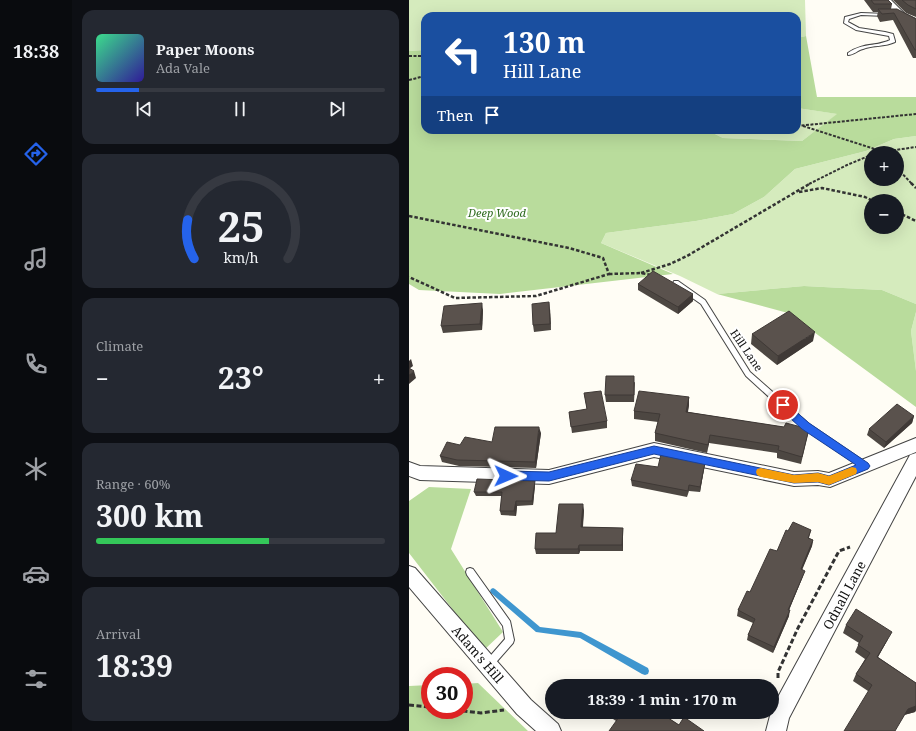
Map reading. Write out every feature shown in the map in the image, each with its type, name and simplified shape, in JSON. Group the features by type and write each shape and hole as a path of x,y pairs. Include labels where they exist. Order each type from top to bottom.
{"street":[{"path":"886,0 900,14 916,23"},
{"path":"409,469 420,473 549,477 654,450 794,479 818,478 829,480 916,445"},
{"name":"Odnall Lane","path":"776,731 779,716 916,460"},
{"name":"Adam's Hill","path":"409,574 524,707 551,731"}],"lane":[{"path":"850,54 859,48 886,44 893,41 891,35 852,27 846,23 847,18 861,14 900,14"},
{"name":"Hill Lane","path":"676,283 703,302 748,374 806,426 865,466"},
{"path":"470,572 507,624 510,640 487,665"}],"path":[{"path":"409,56 421,56"},
{"path":"409,80 421,77"},
{"path":"801,126 916,114"},
{"path":"801,126 864,146"},
{"path":"904,149 916,147"},
{"path":"641,273 686,257 848,163 864,157"},
{"path":"904,175 916,188"},
{"path":"798,192 822,188 864,197"},
{"path":"904,215 916,221"},
{"path":"409,216 569,248 603,258 609,274"},
{"path":"409,277 455,298 536,296 609,274 641,273 663,278 676,283"},
{"path":"409,705 421,706"},
{"path":"473,712 481,713 524,707"}],"green space":[{"path":"409,0 805,0 806,36 801,37 801,12 421,12 421,50 409,51"},
{"name":"Deep Wood","path":"806,36 817,97 916,97 916,136 894,139 878,146 864,146 864,152 795,169 764,197 733,214 696,221 606,233 601,243 673,274 500,294 419,290 409,284 409,51 421,50 421,134 715,134 723,138 802,141 837,114 801,109 801,37"},
{"path":"801,109 838,114 802,141 723,138 715,134 801,134"},
{"path":"916,136 916,304 882,290 804,286 717,294 680,276 601,243 606,233 696,221 733,214 764,197 795,169 864,152 864,186 904,186 904,146 878,146 894,139"},
{"path":"804,286 882,290 916,304 916,312 911,331 916,371 916,407 788,313 717,294"},
{"path":"916,312 916,371 911,331"},
{"path":"429,487 471,489 451,549 503,632 484,650 409,553 409,501"},
{"path":"473,683 478,683 528,731 409,731 409,686 421,685 421,719 473,719"}],"building":[{"path":"871,0 888,0 892,4 874,4"},
{"path":"902,0 916,0 916,9 908,5"},
{"path":"878,9 897,9 916,19 916,50 894,13 882,14"},
{"path":"653,271 693,294 678,307 638,284"},
{"path":"549,302 550,324 533,325 532,304"},
{"path":"482,303 480,324 441,326 444,306"},
{"path":"789,311 815,332 778,356 752,334"},
{"path":"409,368 414,371 409,375"},
{"path":"606,376 634,376 634,395 605,395"},
{"path":"601,391 607,421 571,427 569,412 587,409 584,393"},
{"path":"639,391 689,397 686,412 784,427 786,423 809,429 802,457 778,450 779,446 710,435 708,445 655,433 660,414 634,411"},
{"path":"897,404 914,416 886,442 869,429"},
{"path":"495,427 539,427 535,462 457,460 440,456 447,442 460,445 465,437 492,442"},
{"path":"661,454 705,463 700,487 689,485 688,491 631,480 636,464 658,467"},
{"path":"477,479 535,481 532,501 516,501 514,511 500,511 502,492 474,492"},
{"path":"559,504 583,504 581,527 623,528 622,545 579,545 578,549 535,549 536,533 556,533"},
{"path":"793,522 811,530 808,538 813,540 801,569 805,571 774,647 748,635 755,619 738,610 747,591 750,592 770,549 777,551 786,530 788,531"},
{"path":"856,609 892,632 877,657 916,683 916,706 908,709 895,731 844,731 872,685 856,674 870,653 858,645 863,636 846,625"},
{"path":"618,719 670,719 679,725 683,719 687,719 704,731 609,731"}],"waterway":[{"path":"493,591 538,630 581,635 645,671"}],"slow traffic":[{"path":"761,472 794,479 818,478 829,480 852,471"}],"route":[{"path":"506,476 549,477 654,450 794,479 818,478 829,480 865,466 806,426 783,405"}]}
